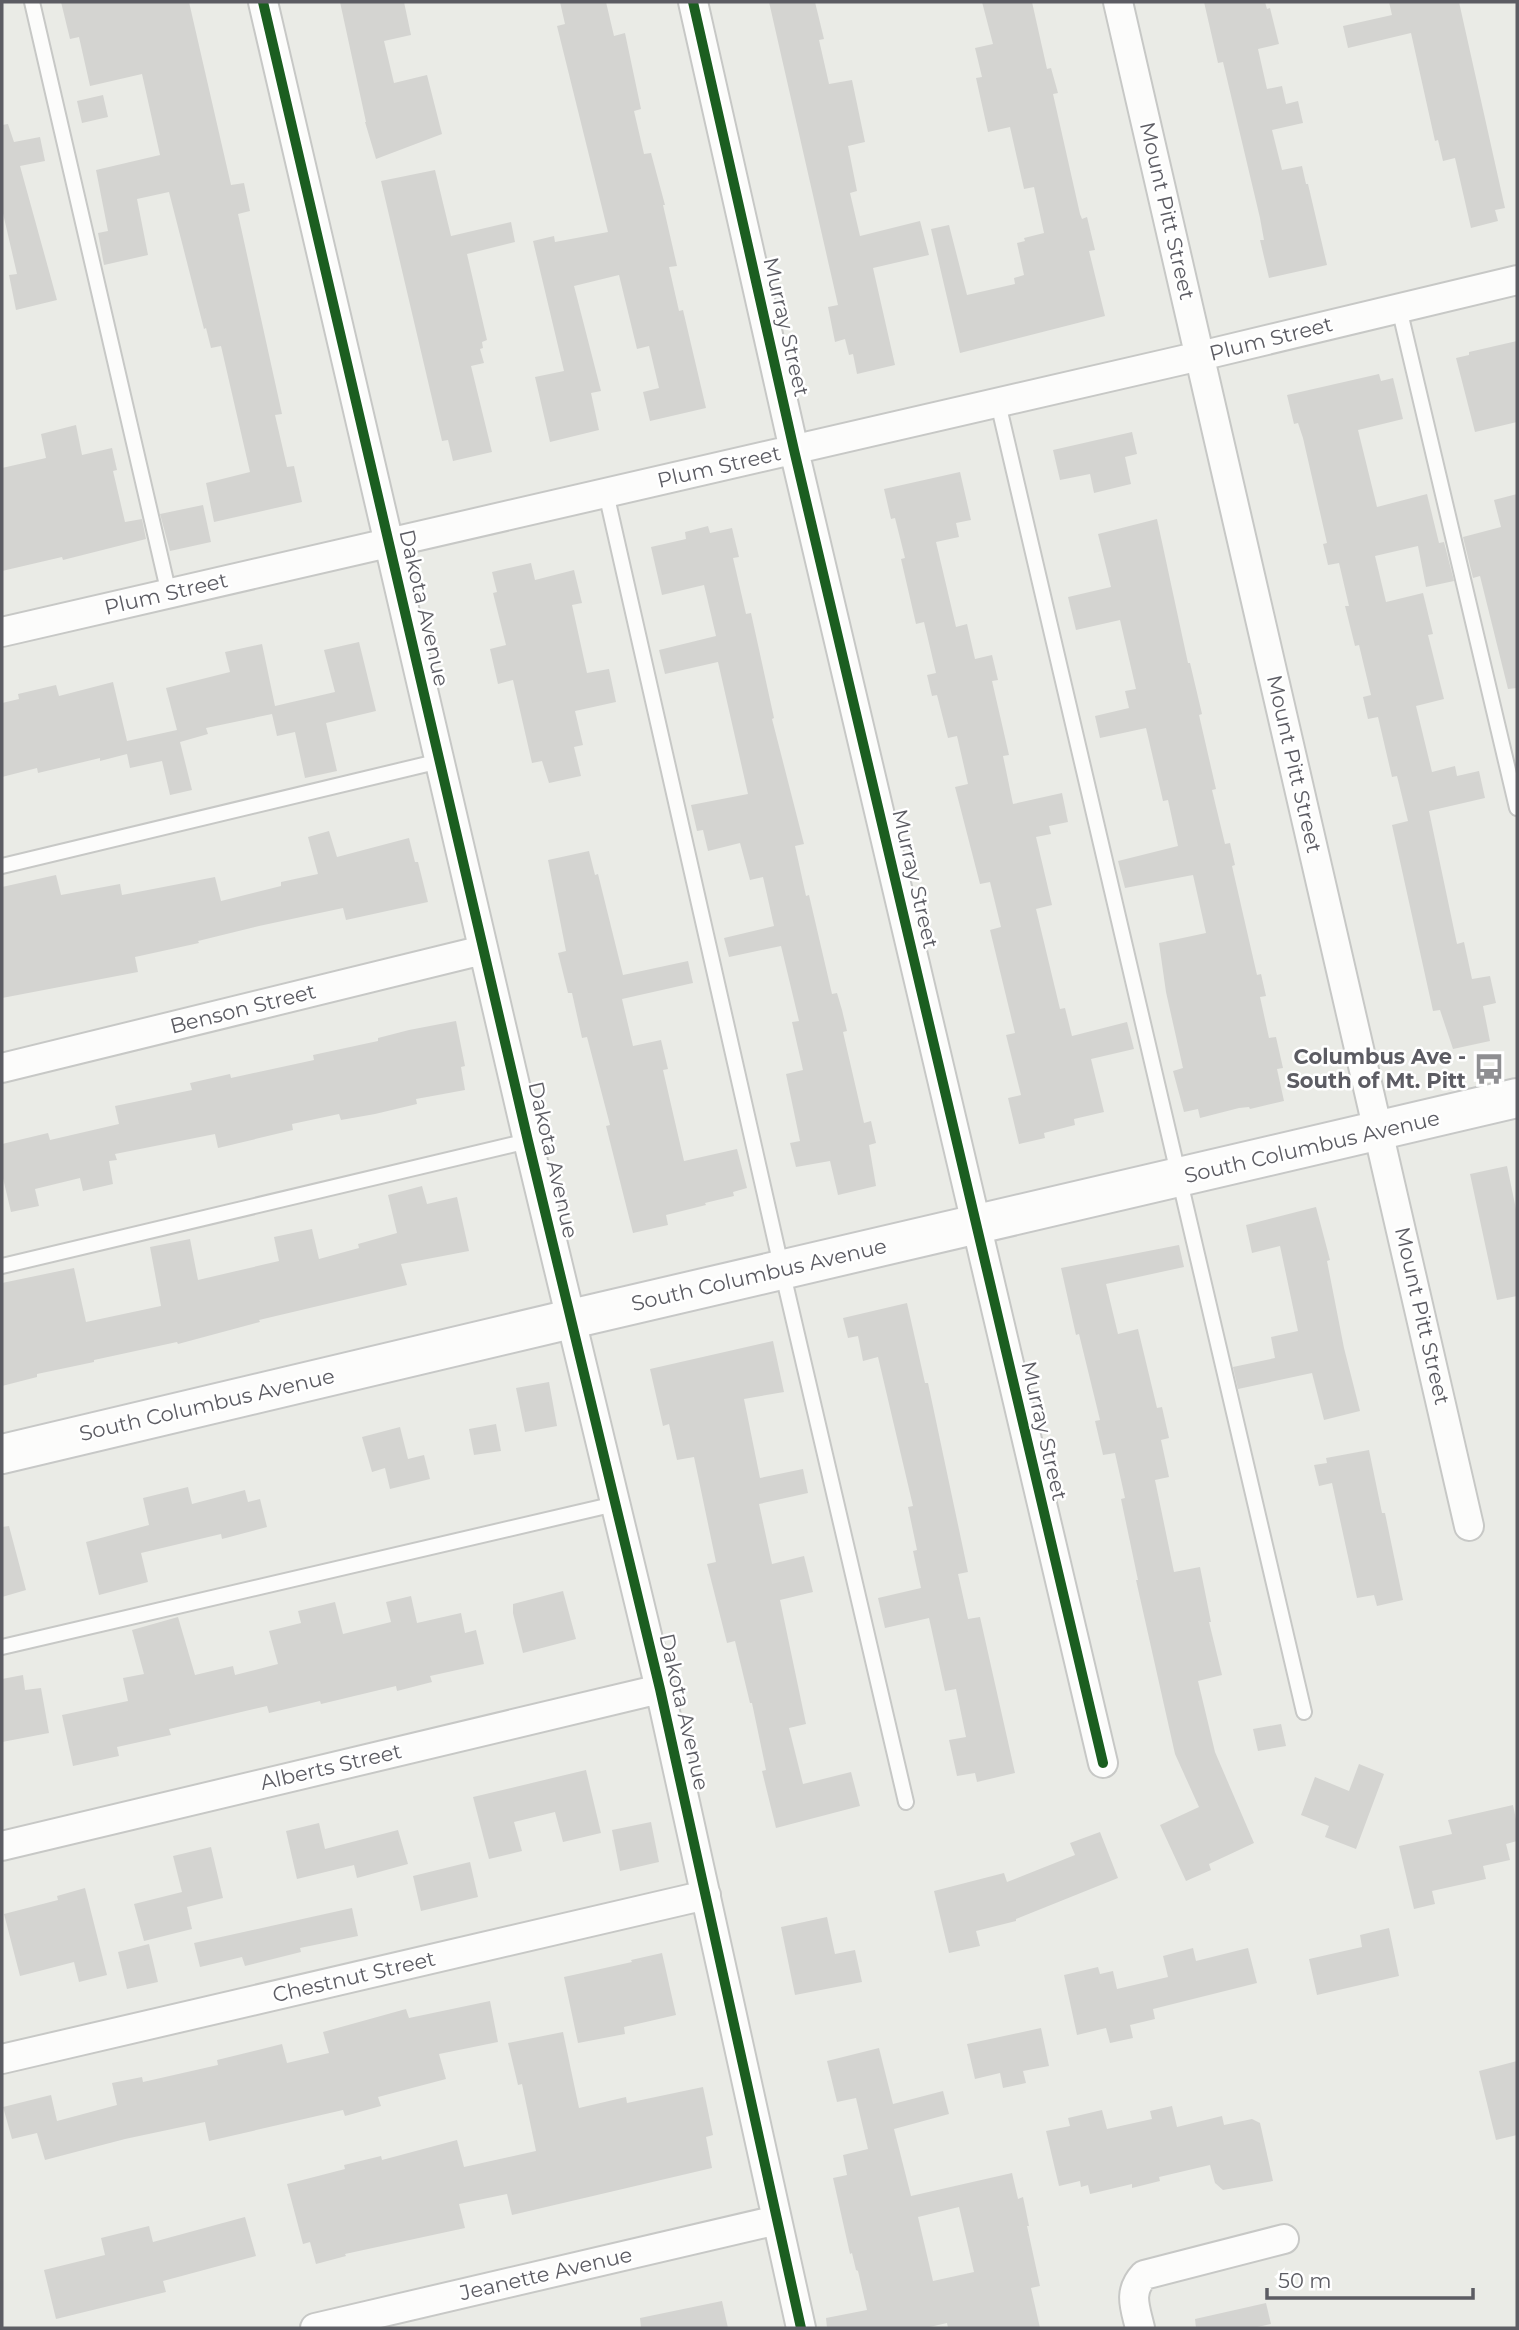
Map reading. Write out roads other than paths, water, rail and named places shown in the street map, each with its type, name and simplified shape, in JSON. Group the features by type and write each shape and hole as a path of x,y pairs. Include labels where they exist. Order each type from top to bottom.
{"main road":[{"name":"South Columbus Avenue","path":"2,1454 1517,1098"}],"street":[{"name":"Dakota Avenue","path":"263,2 483,950 660,1689 801,2328"},
{"name":"Murray Street","path":"693,2 794,450 1104,1763"},
{"name":"Mount Pitt Street","path":"1118,2 1469,1526"},
{"name":"Plum Street","path":"2,632 998,403 1517,280"},
{"name":"Benson Street","path":"2,1069 483,950"},
{"name":"Alberts Street","path":"2,1846 660,1689"},
{"name":"Chestnut Street","path":"2,2059 706,1895"},
{"name":"Jeanette Avenue","path":"315,2328 777,2220"},
{"path":"1140,2328 1134,2299 1135,2284 1144,2275 1284,2239"}],"lane":[{"path":"32,2 169,593"},
{"path":"1399,308 1517,808"},
{"path":"998,403 1304,1712"},
{"path":"606,493 906,1802"},
{"path":"2,866 440,761"},
{"path":"2,1266 528,1141"},
{"path":"2,1647 615,1504"}],"place":[{"name":"Columbus Ave - South of Mt. Pitt","path":"1489,1069"}]}
